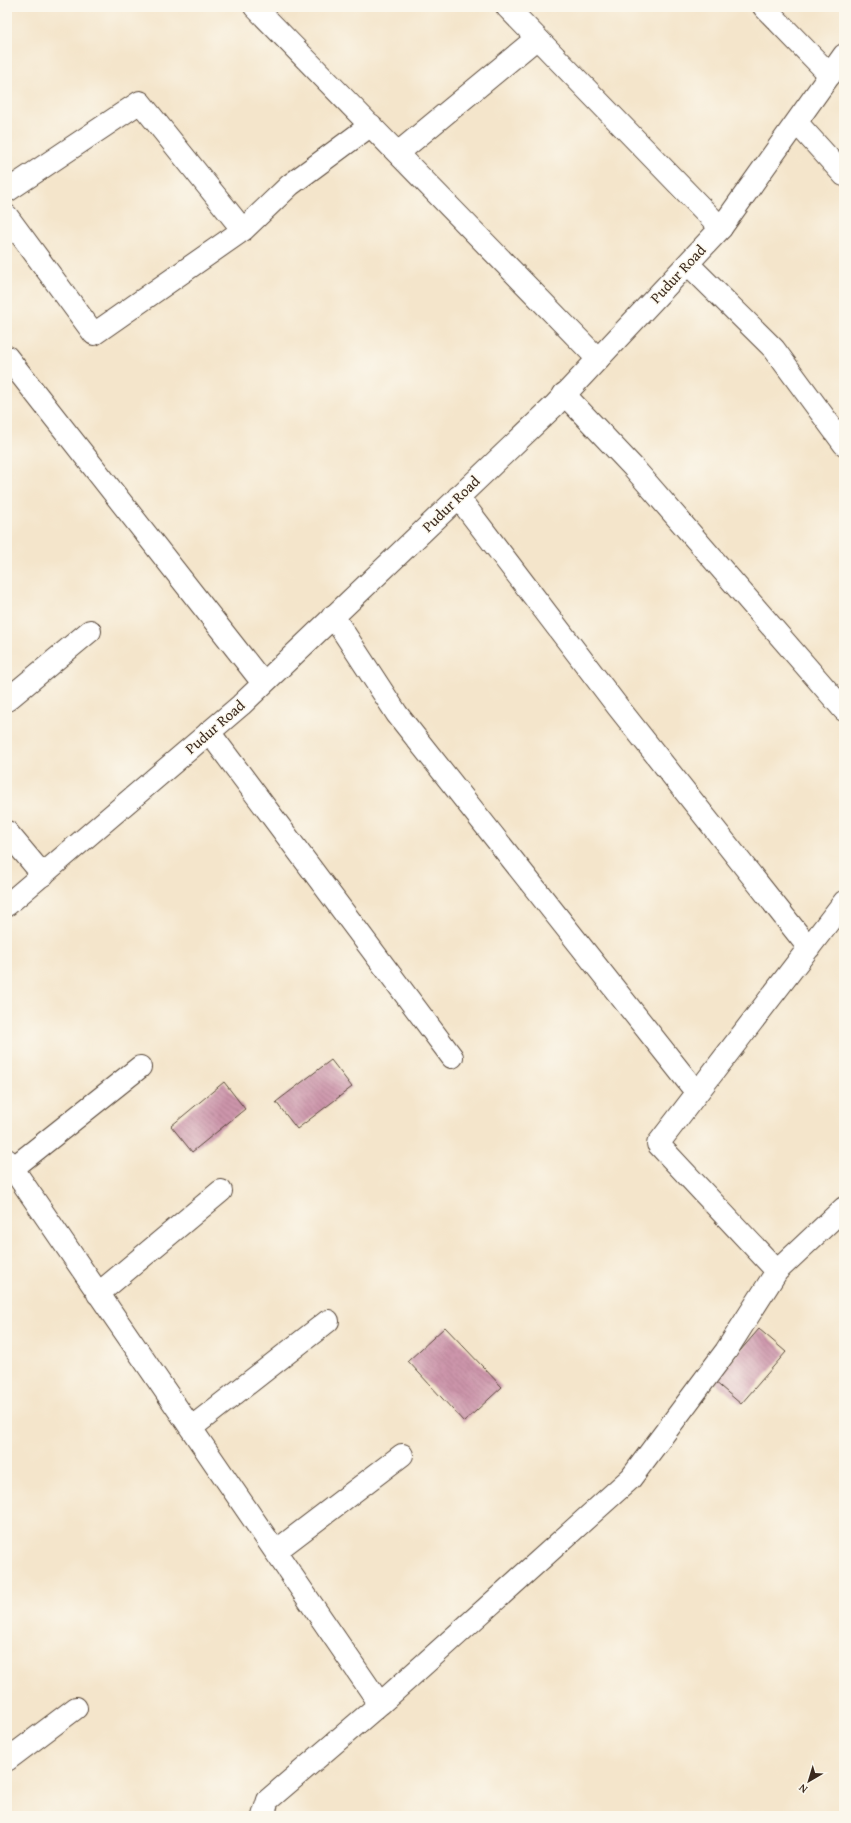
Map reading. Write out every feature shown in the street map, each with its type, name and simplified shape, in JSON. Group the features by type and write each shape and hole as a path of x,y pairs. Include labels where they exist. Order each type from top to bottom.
{"street":[{"path":"255,7 598,359"},
{"path":"507,7 721,228"},
{"path":"764,7 830,75"},
{"path":"398,153 537,38"},
{"name":"Pudur Road","path":"7,906 241,705 564,394 721,228 844,56"},
{"path":"7,191 140,102 243,230"},
{"path":"796,123 844,175"},
{"path":"7,216 94,334 243,230 290,185 370,126"},
{"path":"688,264 774,349 844,444"},
{"path":"7,357 263,683"},
{"path":"564,394 633,468 844,710"},
{"path":"458,497 613,701 809,948"},
{"path":"333,616 397,714 697,1093"},
{"path":"7,700 90,631"},
{"path":"209,732 452,1057"},
{"path":"7,832 43,875"},
{"path":"776,1271 658,1144 844,902"},
{"path":"140,1067 10,1164 380,1704"},
{"path":"98,1294 221,1191"},
{"path":"263,1816 268,1800 380,1704 631,1478 726,1351 776,1271 841,1217"},
{"path":"191,1428 328,1321"},
{"path":"276,1551 402,1455"},
{"path":"7,1760 76,1708"}],"building":[{"path":"331,1060 352,1087 297,1129 276,1102"},
{"path":"224,1082 245,1109 192,1152 171,1126"},
{"path":"445,1327 502,1387 464,1422 408,1361"},
{"path":"759,1329 786,1352 741,1404 714,1381"}]}
